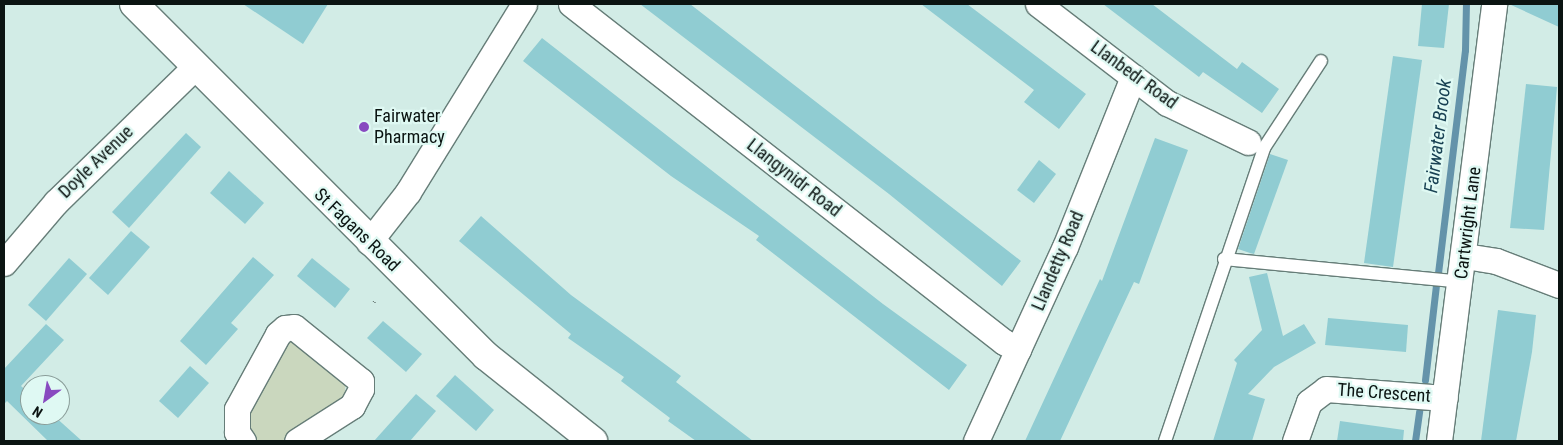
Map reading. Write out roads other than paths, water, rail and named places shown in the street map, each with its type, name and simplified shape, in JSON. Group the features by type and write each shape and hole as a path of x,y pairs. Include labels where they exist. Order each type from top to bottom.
{"street":[{"name":"St Fagans Road","path":"134,4 369,242 486,356 593,441"},
{"path":"369,242 413,184 524,4"},
{"name":"Llangynidr Road","path":"571,4 1004,342 1018,349"},
{"name":"Llanbedr Road","path":"1038,4 1167,103 1256,145"},
{"name":"Cartwright Lane","path":"1439,441 1465,256 1494,4"},
{"name":"Doyle Avenue","path":"4,263 56,202 195,67"},
{"name":"Llandetty Road","path":"976,441 1065,247 1133,77"},
{"path":"1465,256 1496,260 1559,285"},
{"path":"243,441 236,432 237,409 278,334 285,328 294,327 361,381 362,390 352,406 297,441"},
{"name":"The Crescent","path":"1295,441 1309,402 1326,389 1446,398"}],"lane":[{"path":"1165,441 1224,259 1256,145 1322,61"},
{"path":"1224,259 1461,282"}],"waterway":[{"name":"Fairwater Brook","path":"1438,273 1465,50 1466,4"},
{"name":"Fairwater Brook","path":"1425,380 1436,285"},
{"name":"Fairwater Brook","path":"1415,441 1419,411"}],"place":[{"name":"Fairwater Pharmacy","path":"364,127"}]}
